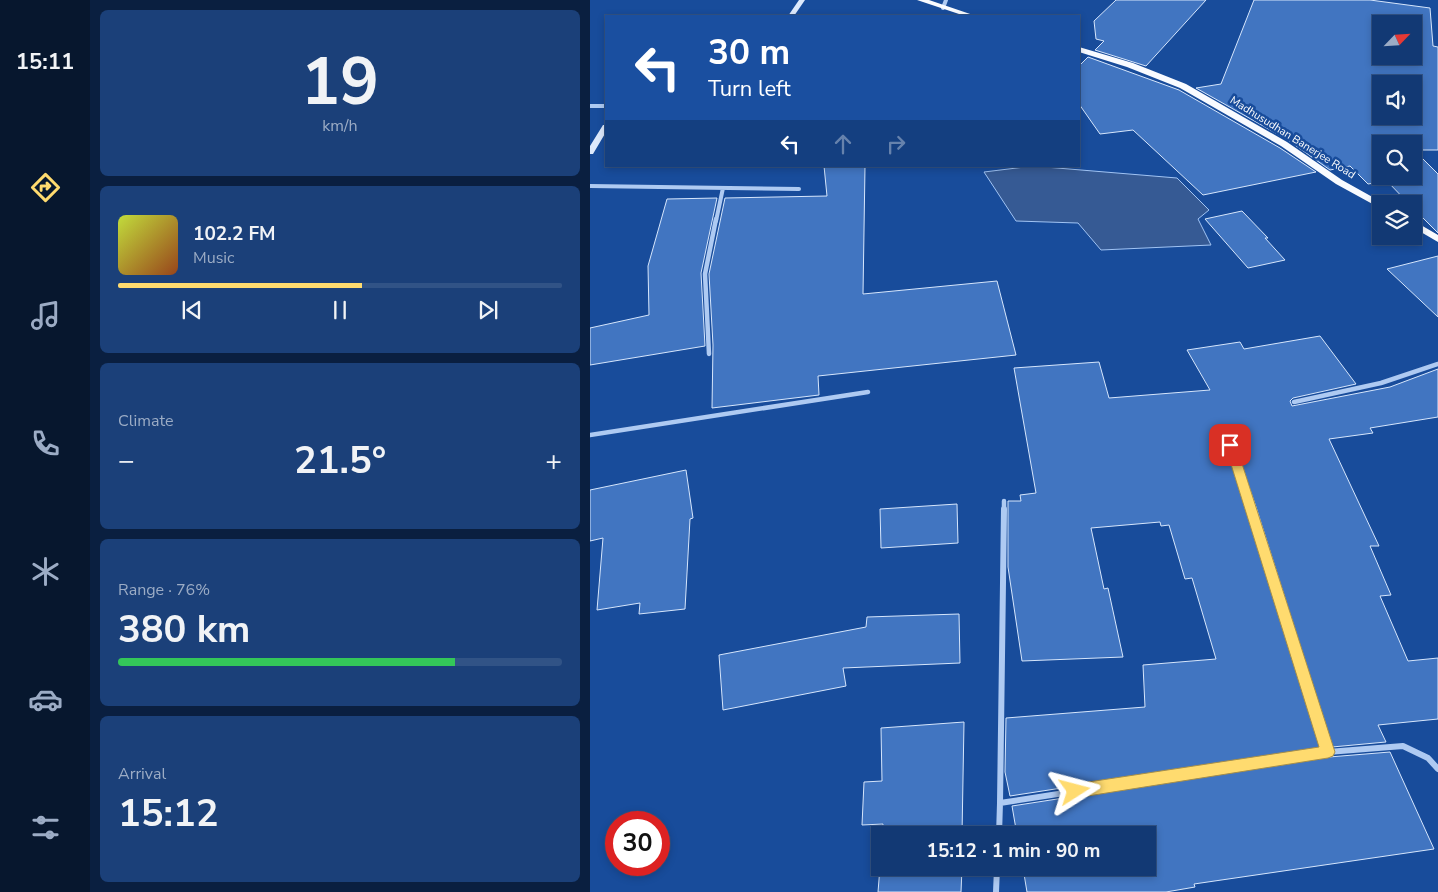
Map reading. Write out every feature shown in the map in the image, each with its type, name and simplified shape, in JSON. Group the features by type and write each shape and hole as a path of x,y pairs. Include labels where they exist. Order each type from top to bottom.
{"main road":[{"path":"922,0 945,4 970,15"},
{"name":"Madhusudhan Banerjee Road","path":"1080,50 1130,65 1183,86 1284,144 1339,182 1372,200"},
{"path":"1422,229 1438,238"}],"street":[{"path":"792,15 802,0"},
{"path":"590,106 605,106"},
{"path":"590,152 605,129"},
{"path":"590,186 799,189"},
{"path":"709,354 705,274 723,188"},
{"path":"1294,402 1381,383 1438,364"},
{"path":"590,435 868,392"},
{"path":"1230,445 1328,752"},
{"path":"999,826 1004,502"},
{"path":"1000,803 1328,752 1403,746 1428,758 1438,769"},
{"path":"996,892 997,876"}],"water":[{"path":"1025,167 1045,167 1177,178 1209,210 1198,219 1211,245 1101,250 1078,223 1016,221 984,172"}],"building":[{"path":"1116,0 1206,0 1146,66 1095,50 1104,41 1096,39 1094,21"},
{"path":"1254,0 1370,0 1430,8 1433,46 1438,47 1438,150 1422,150 1422,135 1372,135 1372,183 1368,184 1350,166 1330,170 1288,140 1196,88 1221,84"},
{"path":"1088,57 1179,90 1280,148 1316,172 1203,195 1133,130 1100,134 1080,105 1080,65"},
{"path":"1422,158 1438,174 1438,233 1422,217 1422,195 1400,195 1391,185 1422,185"},
{"path":"824,167 865,167 863,294 997,281 1016,355 818,376 819,395 712,408 713,345 709,274 725,198 827,196"},
{"path":"717,198 701,273 705,346 590,365 590,328 649,315 648,266 667,199"},
{"path":"1242,211 1268,238 1265,238 1285,260 1248,268 1205,219"},
{"path":"1438,256 1438,317 1387,269"},
{"path":"1320,336 1356,384 1293,398 1290,401 1292,406 1390,387 1438,369 1438,417 1370,428 1373,433 1329,439 1379,546 1370,546 1391,595 1380,596 1408,661 1438,658 1438,719 1378,725 1386,742 1332,747 1256,507 1234,444 1229,441 1226,446 1321,748 1010,796 1005,772 1006,718 1145,707 1143,665 1216,659 1192,578 1185,579 1169,525 1161,526 1160,522 1091,528 1104,589 1108,588 1123,657 1022,661 1008,567 1008,501 1021,501 1020,495 1036,493 1014,368 1099,362 1109,398 1210,390 1187,350 1240,342 1244,349"},
{"path":"686,470 693,518 690,519 685,609 639,614 640,603 597,610 603,538 590,541 590,490"},
{"path":"957,504 958,543 881,548 880,509"},
{"path":"959,614 960,663 843,668 846,686 723,710 719,655 866,627 867,617"},
{"path":"964,722 962,826 862,825 864,782 882,781 881,728"},
{"path":"1390,752 1434,849 1194,884 1195,887 1166,892 1027,892 1024,876 1156,876 1156,826 1015,826 1012,806 1329,757"},
{"path":"879,876 962,876 961,892 878,892"}],"route":[{"path":"1075,791 1328,752 1230,445"}]}
